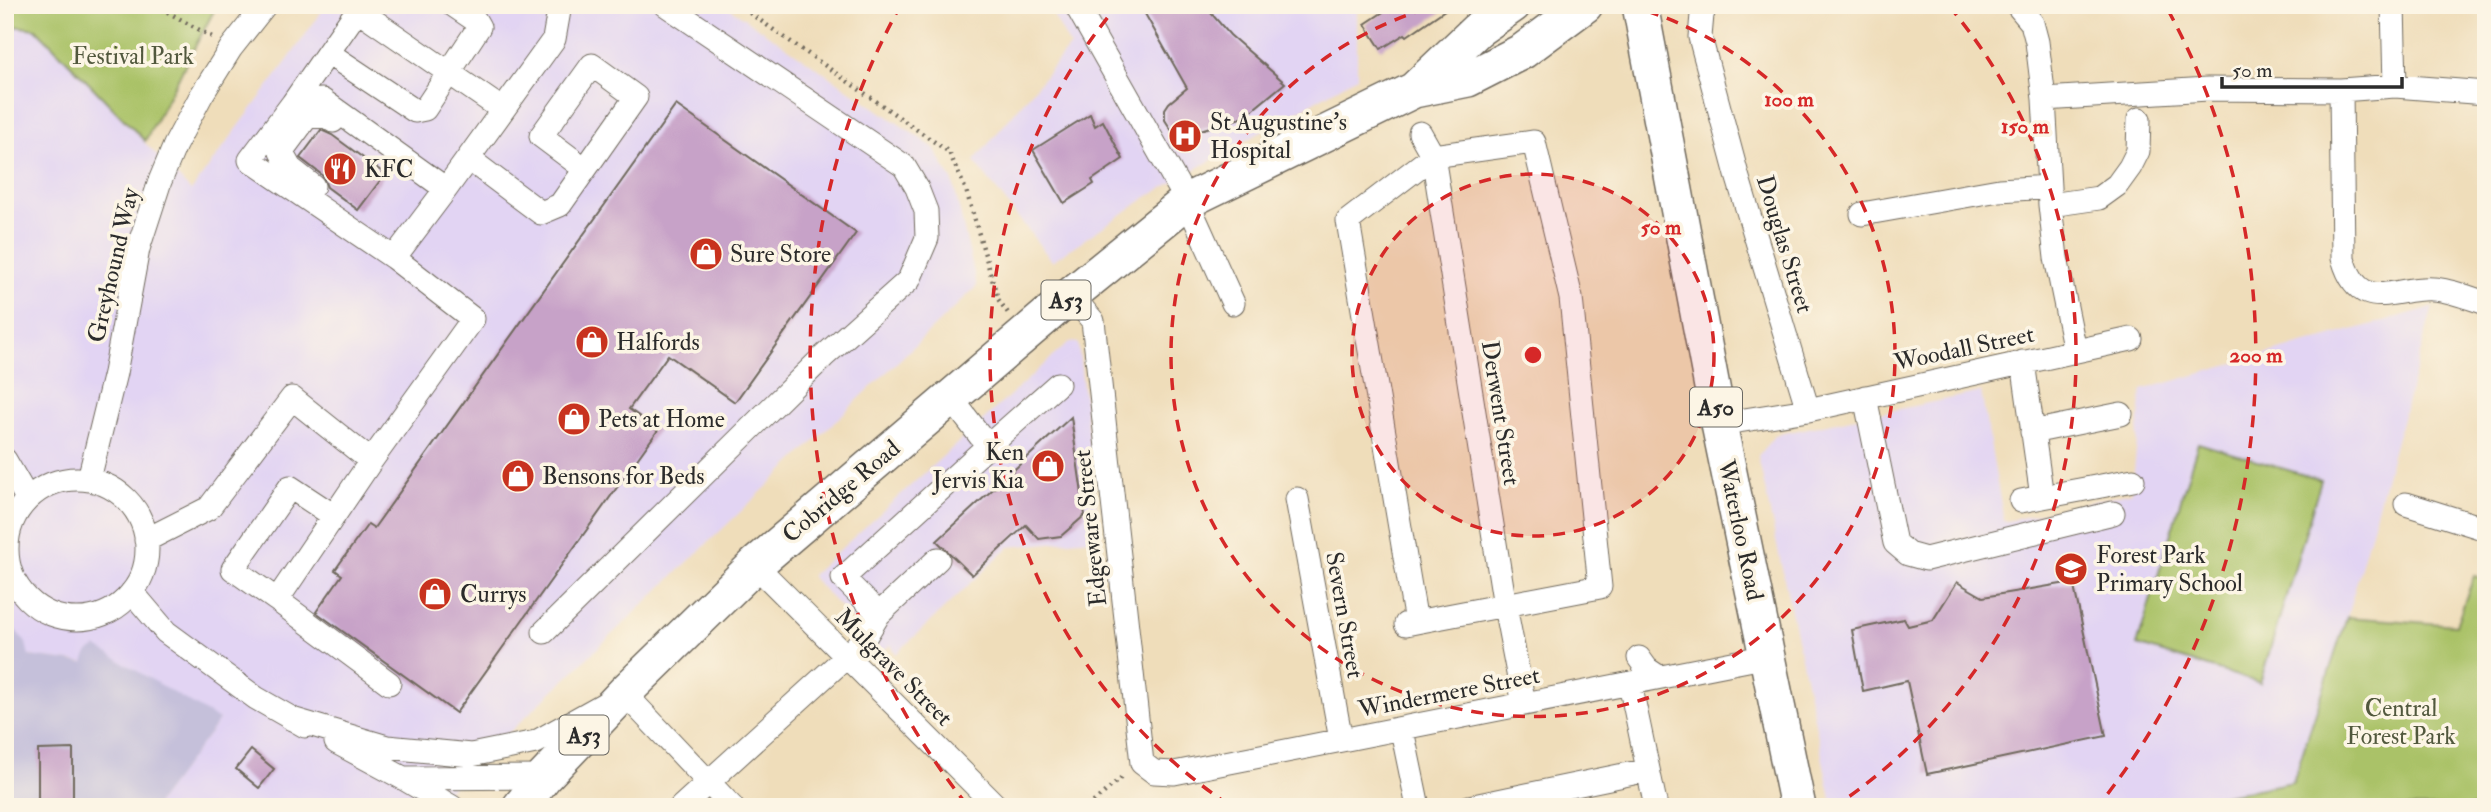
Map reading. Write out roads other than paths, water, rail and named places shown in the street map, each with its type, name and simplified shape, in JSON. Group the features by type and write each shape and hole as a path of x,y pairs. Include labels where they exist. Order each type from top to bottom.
{"highway":[{"name":"Cobridge Road","path":"1415,90 1477,30 1513,5"},
{"name":"Cobridge Road","path":"520,807 544,777 624,693 755,565 1072,295 1187,201 1415,90 1468,79 1523,51 1586,5"},
{"name":"Waterloo Road","path":"1640,5 1719,424 1798,807"}],"street":[{"name":"Greyhound Way","path":"89,479 115,373 138,249 160,181 175,145 201,96 232,48 265,5"},
{"path":"328,53 415,111 425,109 479,27 475,20 453,5"},
{"path":"394,258 469,159 554,39 560,5"},
{"path":"544,632 823,357 909,280 927,238 926,211 904,166 666,5"},
{"path":"1076,5 1187,201 1233,303"},
{"name":"Douglas Street","path":"1706,5 1700,37 1737,175 1808,410"},
{"path":"2017,5 2032,23 2034,33 2044,99 2049,196 2056,257 2075,351"},
{"path":"2393,5 2395,86"},
{"path":"277,600 371,461 473,319 394,258 250,160 359,8 503,110"},
{"path":"2044,99 2208,89 2341,90 2395,86 2486,93"},
{"path":"2341,90 2343,258 2348,273 2361,288 2379,296 2431,288 2486,303"},
{"path":"293,103 322,100 446,189"},
{"path":"355,231 346,211 290,168 281,152 307,117 326,115 360,141 378,142"},
{"path":"1862,215 1999,190 2099,198 2117,185 2130,167 2138,151 2139,119"},
{"name":"Derwent Street","path":"1420,133 1433,156 1505,606 1524,704"},
{"path":"1534,142 1571,298 1600,587 1411,623 1348,221 1433,156 1534,142"},
{"path":"469,159 541,213 559,205 585,169"},
{"name":"Edgeware Street","path":"1072,295 1093,321 1142,763"},
{"name":"Woodall Street","path":"1808,410 2131,339"},
{"path":"2022,362 2032,432 2031,499 2133,480"},
{"path":"878,614 843,578 1058,384"},
{"path":"1865,397 1895,543 1908,554 1926,559 2113,513"},
{"path":"146,540 209,509 292,398 371,461"},
{"path":"951,398 988,446"},
{"path":"1719,424 1808,410"},
{"path":"2032,432 2121,414"},
{"path":"5,460 27,498"},
{"path":"66,479 89,479 110,486 128,500 140,518 146,540 144,567 132,592 116,607 97,616 76,619 54,615 35,606 20,590 10,571 6,550 8,531 15,513 27,498 45,485 66,479"},
{"path":"334,516 290,487 233,569 389,683"},
{"name":"Severn Street","path":"1297,499 1341,740"},
{"path":"2406,504 2486,529"},
{"path":"681,807 846,657 865,637 878,614 939,559"},
{"name":"Mulgrave Street","path":"755,565 997,807"},
{"path":"132,592 166,632 256,698 452,807"},
{"name":"Windermere Street","path":"1142,763 1154,772 1174,773 1768,656"},
{"path":"1639,658 1647,669 1659,677"},
{"path":"1630,684 1656,807"},
{"path":"292,719 387,747 471,755 536,742 624,693 732,807"},
{"path":"1402,730 1418,807"},
{"path":"1469,807 1648,770"},
{"path":"403,778 544,777"}],"place":[{"name":"St Augustine's Hospital","path":"1185,136"},
{"name":"KFC","path":"340,169"},
{"name":"Sure Store","path":"706,254"},
{"name":"Halfords","path":"592,342"},
{"name":"Pets at Home","path":"574,419"},
{"name":"Ken Jervis Kia","path":"1048,466"},
{"name":"Bensons for Beds","path":"518,476"},
{"name":"Forest Park Primary School","path":"2071,569"},
{"name":"Currys","path":"435,594"}],"park label":[{"name":"Festival Park","path":"133,56"},
{"name":"Central Forest Park","path":"2401,722"}]}
